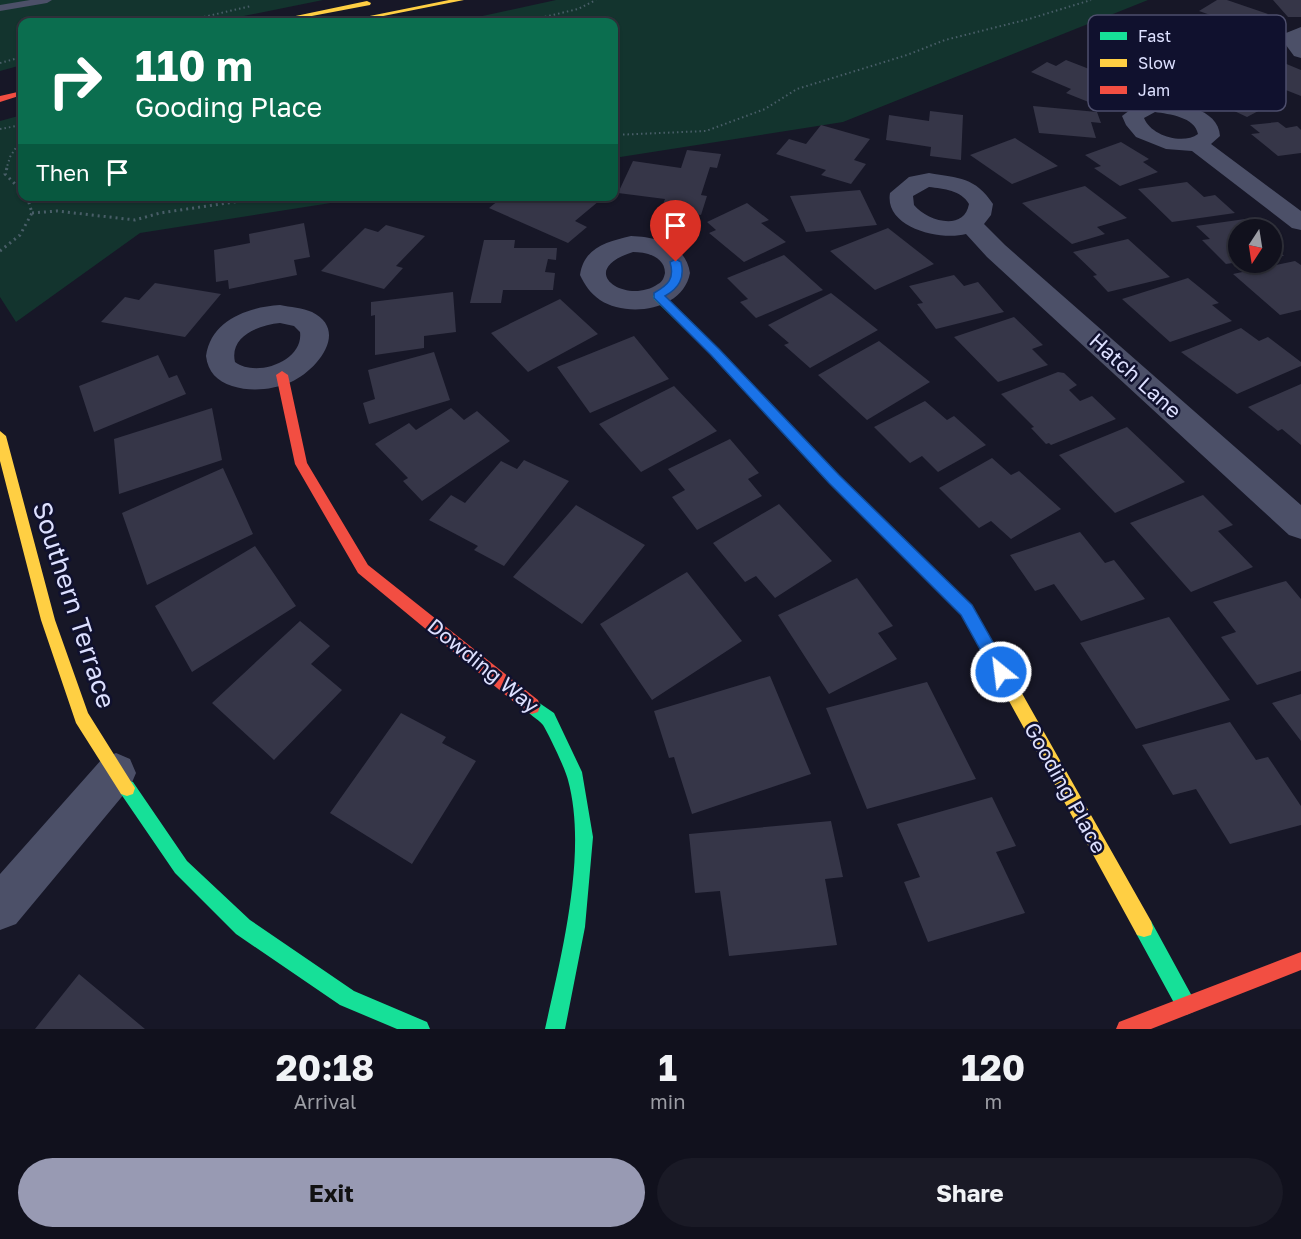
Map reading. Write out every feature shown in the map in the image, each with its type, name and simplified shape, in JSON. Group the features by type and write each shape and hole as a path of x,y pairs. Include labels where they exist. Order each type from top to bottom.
{"street":[{"path":"291,18 383,0"},
{"path":"365,18 460,0"},
{"path":"1301,33 1292,40 1293,46 1301,52"},
{"path":"0,99 18,94"},
{"path":"1197,144 1299,220"},
{"name":"Hatch Lane","path":"971,224 996,251 1301,525"},
{"name":"Gooding Place","path":"658,296 715,352 834,479 966,610 1186,1005"},
{"name":"Dowding Way","path":"282,375 301,464 363,569 548,719 576,778 584,837 576,927 555,1029"},
{"name":"Southern Terrace","path":"0,436 48,620 82,717 181,867 243,927 347,998 420,1029"},
{"path":"0,908 117,773"},
{"path":"1126,1029 1301,961"}],"lane":[{"path":"0,8 47,0"}],"path":[{"path":"539,18 578,9 596,0"},
{"path":"618,135 705,131 765,109 797,90 818,82 907,55 945,40 1029,19 1091,0"},
{"path":"199,18 257,4"},
{"path":"0,63 18,58"},
{"path":"0,129 18,126"},
{"path":"18,144 9,157 5,174 18,187"},
{"path":"0,251 20,235 32,213 28,201"},
{"path":"32,213 57,211 135,220 160,213 241,201"}],"green space":[{"path":"0,0 323,0 234,18 18,18 18,66 0,71"},
{"path":"556,0 1148,0 1110,15 1088,15 1088,24 843,122 618,157 618,18 473,18"},
{"path":"18,116 18,201 344,201 140,233 16,322 0,297 0,121"}],"building":[{"path":"1217,0 1227,0 1268,14 1210,15 1199,11"},
{"path":"1273,0 1301,0 1301,17 1288,17"},
{"path":"1066,60 1088,69 1088,102 1066,93 1071,89 1031,72 1047,62 1056,66"},
{"path":"1286,64 1301,70 1301,96 1286,90"},
{"path":"1033,106 1097,112 1101,123 1091,122 1096,138 1039,133"},
{"path":"930,111 963,115 961,160 930,156 931,147 886,140 889,115 929,121"},
{"path":"1234,111 1258,111 1247,117"},
{"path":"1278,122 1286,128 1297,126 1301,130 1301,153 1278,156 1251,134 1260,133 1250,125"},
{"path":"821,125 870,139 854,160 866,164 851,184 821,175 826,170 776,154 789,139 806,144"},
{"path":"1015,138 1058,166 1012,184 970,155"},
{"path":"1121,142 1149,159 1143,162 1158,172 1120,186 1094,168 1101,166 1085,155"},
{"path":"687,150 721,154 717,168 710,167 701,195 707,196 701,215 661,209 665,199 618,193 633,161 681,168"},
{"path":"1187,182 1204,197 1215,195 1235,213 1172,222 1138,189"},
{"path":"1085,186 1127,218 1097,227 1105,234 1072,244 1022,203"},
{"path":"860,190 877,225 806,232 790,196"},
{"path":"498,201 599,201 575,221 587,227 568,243 489,208"},
{"path":"747,203 769,220 761,223 786,242 744,262 709,233 716,230 707,222"},
{"path":"1228,221 1228,264 1202,240 1210,239 1196,226"},
{"path":"304,223 310,257 294,260 297,275 229,289 228,280 216,282 214,250 250,243 249,234"},
{"path":"386,225 425,236 396,266 403,268 384,289 321,271 365,228 378,232"},
{"path":"888,228 934,264 875,290 830,251"},
{"path":"1128,239 1170,277 1108,292 1093,276 1097,275 1073,252"},
{"path":"484,240 515,240 514,248 557,248 556,260 548,259 545,272 555,273 553,290 503,290 501,303 470,303"},
{"path":"784,255 823,290 756,318 740,302 748,299 727,278"},
{"path":"1295,261 1301,265 1301,310 1280,315 1233,274 1282,273 1282,264"},
{"path":"954,275 964,286 978,282 1004,312 936,329 917,304 923,303 909,286"},
{"path":"1188,278 1219,303 1212,305 1232,321 1170,342 1122,299"},
{"path":"155,283 221,294 185,337 101,322 125,297 139,300"},
{"path":"453,292 456,332 424,336 424,348 375,355 375,315 371,316 371,302"},
{"path":"831,293 878,330 810,368 784,345 789,343 768,325"},
{"path":"560,299 598,334 528,372 491,333"},
{"path":"1014,317 1043,345 1032,349 1048,365 998,382 954,337"},
{"path":"1241,328 1259,341 1268,337 1301,362 1301,366 1237,394 1181,352"},
{"path":"634,336 669,379 590,413 557,367"},
{"path":"879,341 930,382 867,420 818,375"},
{"path":"434,352 450,400 369,424 363,403 375,399 368,370"},
{"path":"158,355 169,378 177,375 186,394 94,432 79,386"},
{"path":"1058,372 1064,373 1077,385 1069,390 1080,401 1092,396 1116,419 1051,445 1046,444 1031,428 1034,427 1001,394"},
{"path":"1301,384 1301,445 1282,429 1278,431 1248,407"},
{"path":"674,386 717,431 641,472 599,424"},
{"path":"925,401 947,420 954,416 986,445 938,472 922,456 910,463 874,427"},
{"path":"212,408 222,460 119,494 114,439"},
{"path":"451,408 464,420 477,411 510,441 422,501 403,481 408,478 375,444 409,423 416,430"},
{"path":"1127,427 1185,482 1115,513 1059,455"},
{"path":"730,439 759,473 748,479 762,496 697,530 672,497 685,490 668,469"},
{"path":"992,458 1011,475 1019,471 1061,509 1011,539 991,521 979,528 939,488"},
{"path":"524,460 569,481 504,566 474,550 478,546 429,520 451,495 465,503 501,461 517,469"},
{"path":"223,468 253,534 147,585 122,513"},
{"path":"1203,495 1233,525 1218,531 1253,567 1191,592 1130,523"},
{"path":"779,504 832,561 775,598 756,576 745,582 713,543"},
{"path":"576,505 645,545 582,624 513,577"},
{"path":"1080,532 1105,563 1114,560 1145,599 1081,621 1054,584 1035,591 1010,555"},
{"path":"255,546 296,606 192,672 155,606"},
{"path":"687,572 742,641 652,700 600,624"},
{"path":"857,578 893,626 878,633 897,659 829,694 778,615"},
{"path":"1286,581 1301,599 1301,671 1257,685 1221,637 1236,632 1213,602"},
{"path":"1169,617 1230,700 1136,729 1080,643"},
{"path":"300,621 330,646 311,664 342,690 274,760 212,703"},
{"path":"770,676 811,774 692,814 674,757 669,758 654,711"},
{"path":"927,682 976,779 867,809 826,708"},
{"path":"1301,694 1301,741 1272,703"},
{"path":"401,713 446,737 442,743 476,761 412,864 330,813"},
{"path":"1230,722 1256,760 1268,757 1301,806 1301,825 1230,844 1196,789 1173,795 1142,745"},
{"path":"992,797 1016,846 996,852 1025,913 928,942 904,882 920,877 897,824"},
{"path":"831,821 843,877 825,879 837,945 729,956 720,891 695,893 689,834"},
{"path":"79,974 145,1029 35,1029"}],"traffic: fast":[{"path":"658,296 715,352 834,479 928,572"},
{"path":"532,706 548,719 576,778 584,837 576,927 555,1029"},
{"path":"127,788 181,867 243,927 347,998 420,1029"},
{"path":"1144,928 1186,1005"}],"traffic: slow":[{"path":"365,18 460,0"},
{"path":"291,18 367,3"},
{"path":"0,436 48,620 82,717 127,788"},
{"path":"928,572 967,610 1144,928"}],"traffic: jam":[{"path":"0,99 18,94"},
{"path":"282,375 301,464 363,569 532,706"},
{"path":"1126,1029 1301,961"}],"route":[{"path":"676,262 678,271 676,281 658,296 715,352 834,479 966,610 1001,672"}]}
